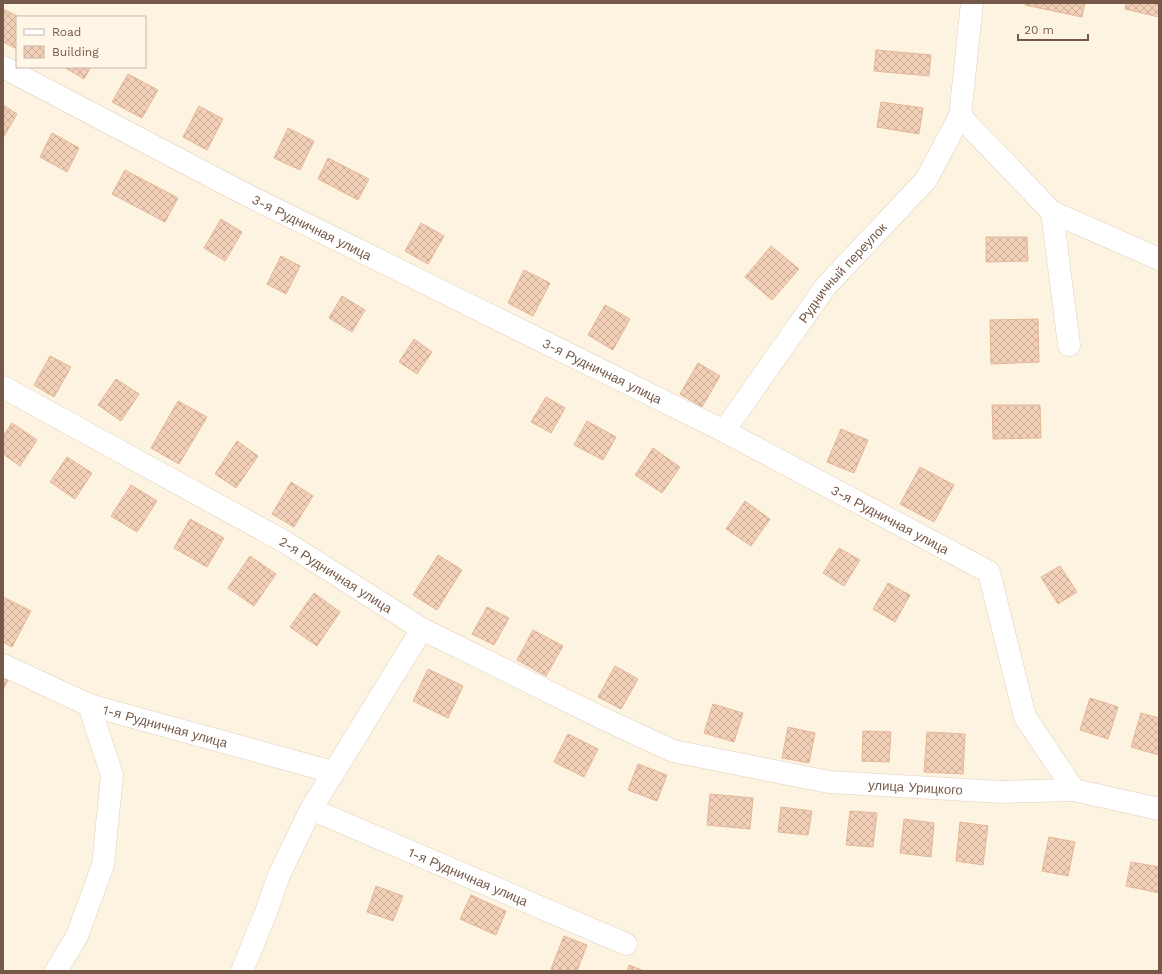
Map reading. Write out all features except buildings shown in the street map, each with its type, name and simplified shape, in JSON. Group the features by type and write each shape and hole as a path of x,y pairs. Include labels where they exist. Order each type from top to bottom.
{"street":[{"name":"Рудничный переулок","path":"724,432 826,286 926,180 960,116 972,3"},
{"name":"3-я Рудничная улица","path":"3,67 239,192 724,432 989,572 1025,717 1074,790"},
{"path":"960,116 1052,212 1159,259"},
{"path":"1052,212 1069,346"},
{"name":"2-я Рудничная улица","path":"3,387 285,542 422,629 602,718 673,751"},
{"path":"242,971 279,876 311,809 422,629"},
{"name":"1-я Рудничная улица","path":"3,666 89,705 333,772"},
{"path":"56,971 77,936 103,865 112,775 89,705"},
{"name":"улица Урицкого","path":"673,751 829,782 1001,792 1074,790 1159,809"},
{"name":"1-я Рудничная улица","path":"311,809 626,944"}]}
